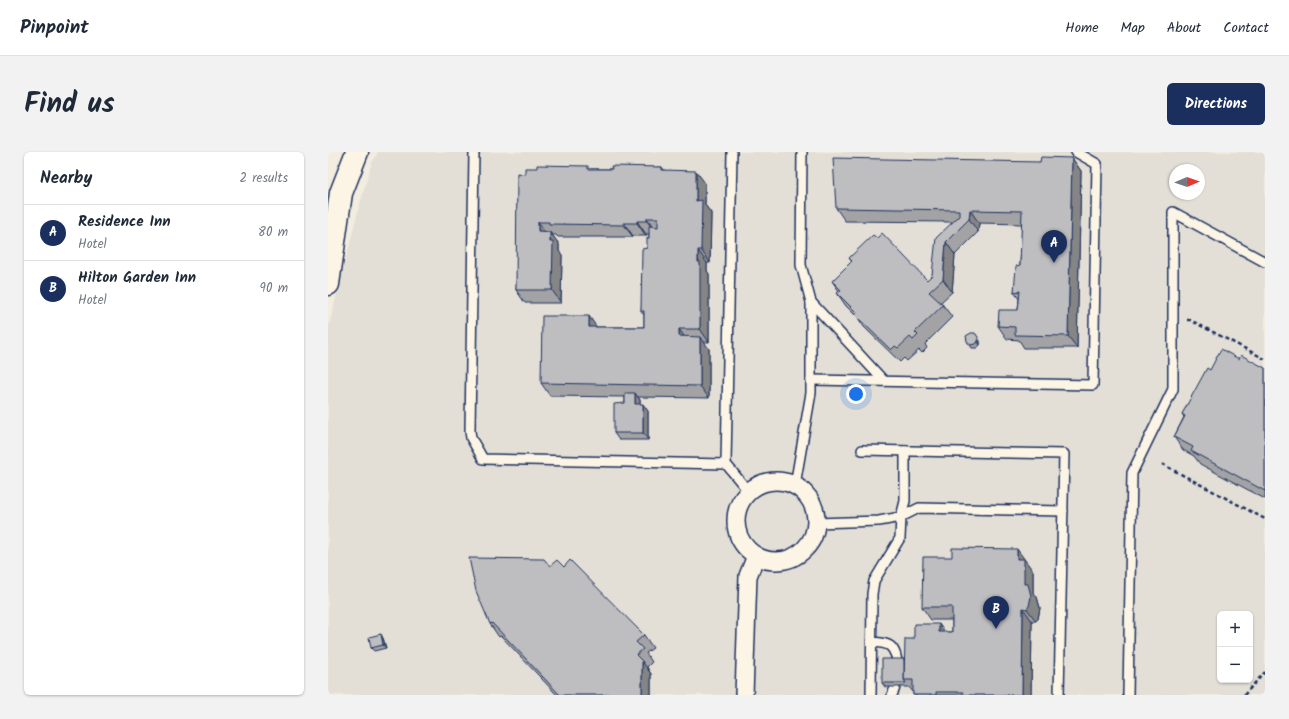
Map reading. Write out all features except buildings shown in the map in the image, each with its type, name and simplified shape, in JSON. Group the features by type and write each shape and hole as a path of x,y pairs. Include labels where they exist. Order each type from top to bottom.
{"main road":[{"path":"328,284 341,193 357,152"}],"street":[{"path":"775,480 794,485 804,491 813,504 817,520 814,537 806,549 796,557 778,562 761,559 748,551 739,539 736,523 740,502 758,485 775,480"},
{"path":"744,695 748,576 756,556"}],"lane":[{"path":"474,152 470,431 471,438 483,459 726,464"},
{"path":"732,152 726,464 749,492"},
{"path":"794,485 811,393 811,302 801,265 802,152"},
{"path":"811,380 1094,385 1097,164 1076,152"},
{"path":"1128,695 1132,473 1173,389 1173,212 1265,262"},
{"path":"811,302 884,381"},
{"path":"862,450 1064,454 1058,695"},
{"path":"871,695 872,594 874,581 900,538 901,517 905,501 905,451"},
{"path":"816,523 879,521 901,517 919,508 1063,512"},
{"path":"871,642 885,643 892,647 895,654 898,663 896,687 892,695"}],"path":[{"path":"1173,320 1190,320 1265,359"},
{"path":"1162,464 1265,519"},
{"path":"1244,695 1265,672"}],"shaded area":[{"path":"378,152 1265,152 1265,695 328,695 328,329 371,165"}],"place":[{"name":"Residence Inn","path":"1054,263"},
{"name":"Hilton Garden Inn","path":"996,629"}]}
